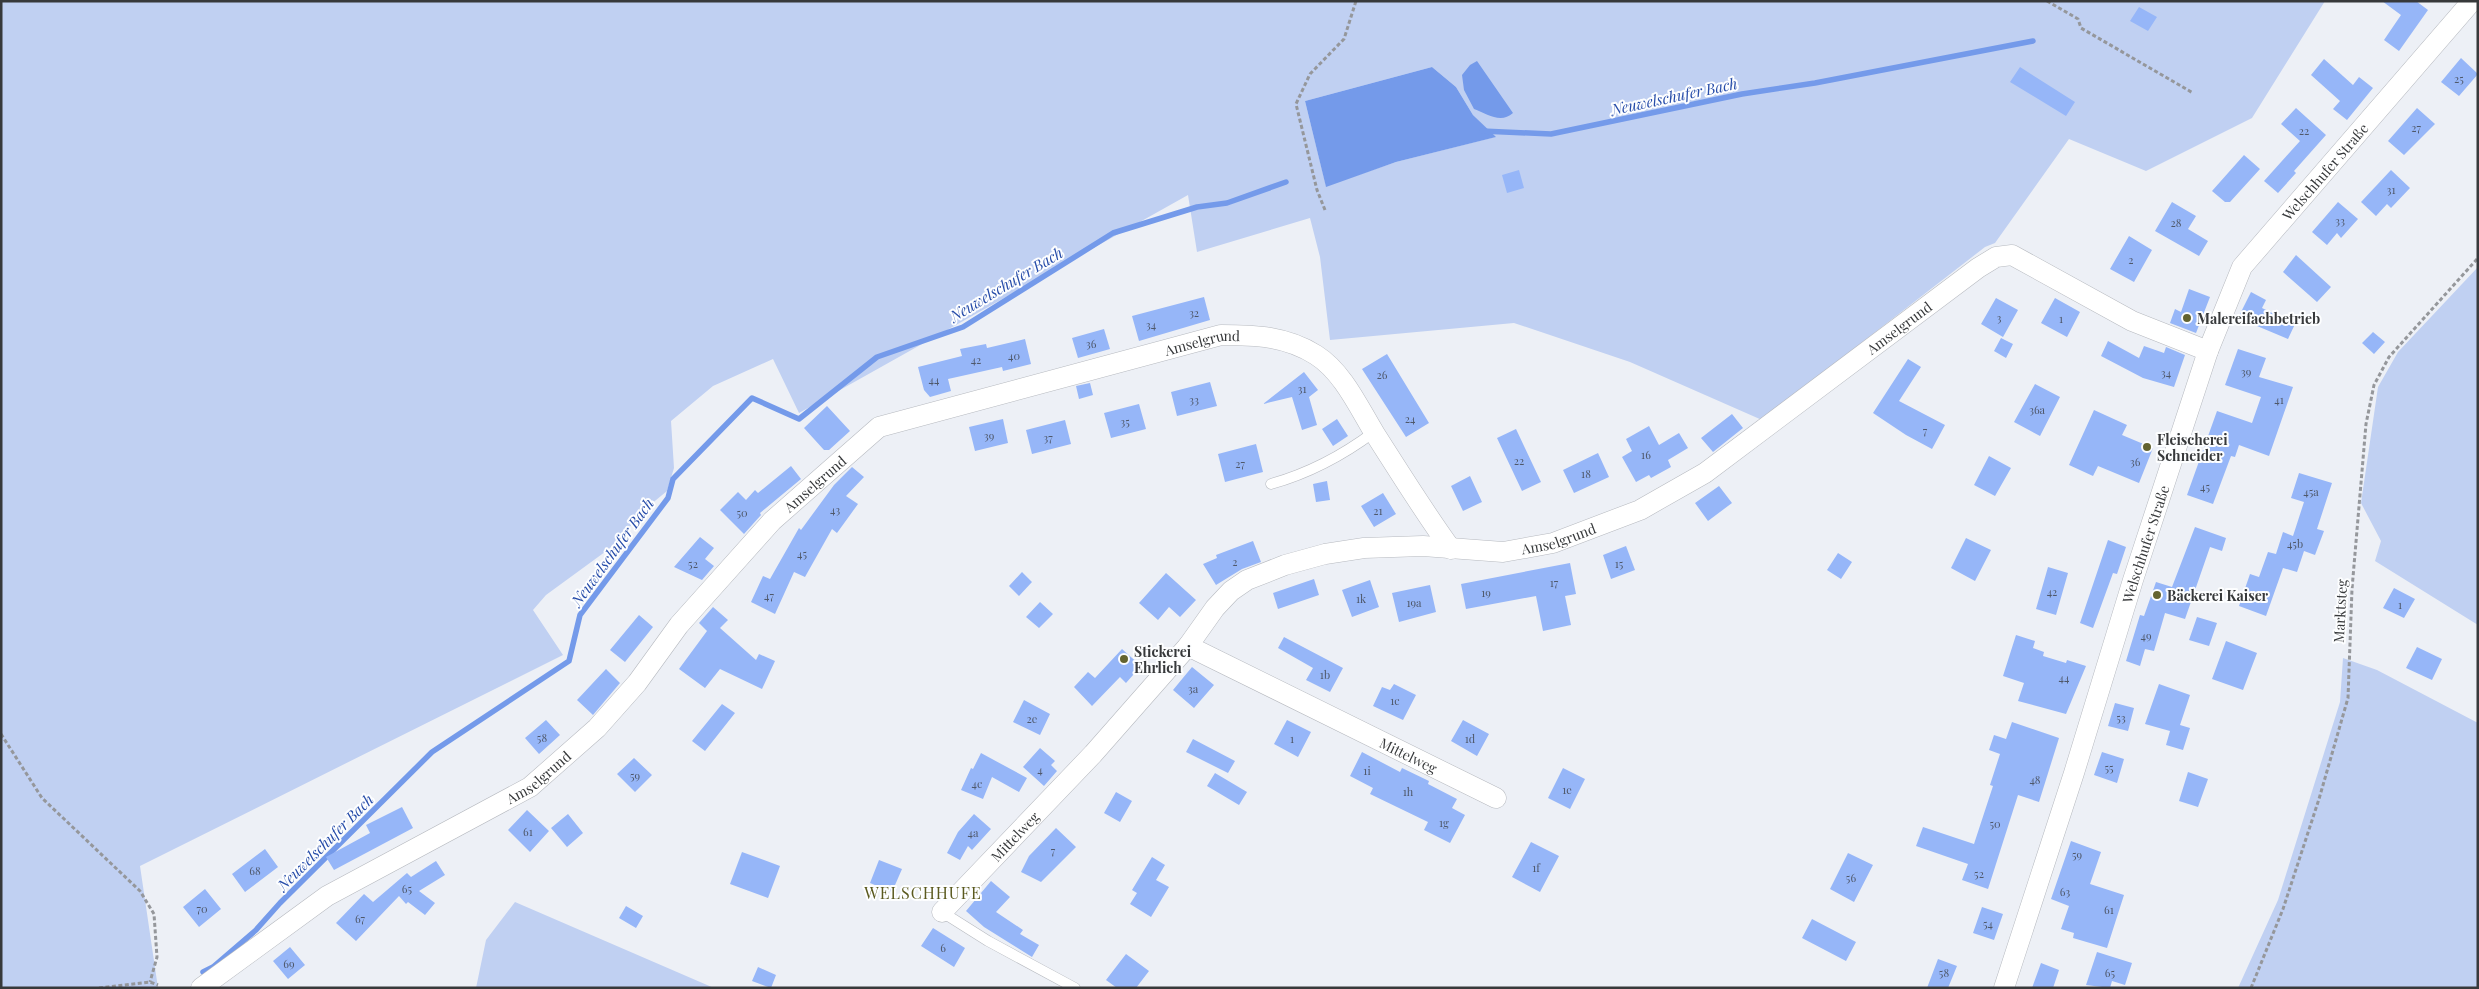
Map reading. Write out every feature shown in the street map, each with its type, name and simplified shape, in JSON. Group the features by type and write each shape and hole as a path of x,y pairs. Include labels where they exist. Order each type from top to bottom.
{"street":[{"name":"Welschhufer Straße","path":"2004,988 2208,351 2242,267 2472,1"},
{"name":"Amselgrund","path":"201,988 326,896 530,788 596,728 637,684 679,625 772,521 879,427 1221,335 1262,335 1292,342 1318,356 1340,376 1450,549 1503,552 1553,543 1640,510 1705,473 1978,268 1996,258 2012,255 2132,322 2208,351"},
{"name":"Mittelweg","path":"942,912 1093,754 1188,646 1232,590 1248,580 1284,564 1325,554 1364,548 1403,546 1450,549"},
{"name":"Mittelweg","path":"1188,646 1496,798"}],"lane":[{"path":"1271,484 1302,475 1326,464 1374,432"},
{"name":"Mittelweg","path":"942,912 988,941 1075,988"}],"path":[{"path":"1325,210 1296,104 1310,74 1344,39 1356,1"},
{"path":"2047,1 2078,19 2082,28 2193,93"},
{"name":"Marktsteg","path":"2251,988 2286,900 2319,799 2348,698 2352,589 2366,424 2374,385 2389,357 2478,258"},
{"path":"1,734 42,798 140,890 154,914 158,957 150,982"},
{"path":"99,988 150,982 158,985"}],"shaded area":[{"path":"1,1 2325,1 2252,118 2146,171 2069,139 1995,243 1985,247 1762,420 1630,362 1514,323 1330,340 1320,257 1310,218 1197,252 1188,195 799,413 773,359 713,386 671,421 674,468 667,491 650,505 609,549 546,595 533,610 563,655 140,866 158,988 1,988","holes":["1432,67 1456,87 1473,115 1495,137 1396,162 1326,186 1305,101"]},
{"path":"2478,267 2478,625 2375,561 2381,541 2361,503 2378,387 2398,352"},
{"path":"2343,658 2377,670 2478,723 2478,988 2238,988 2278,900 2340,702"},
{"path":"515,902 714,988 476,988 486,940"}],"water":[{"path":"1477,61 1513,113 1504,118 1499,118 1474,109 1464,90 1462,75 1470,65"},
{"path":"1432,67 1456,87 1473,115 1496,137 1396,162 1326,187 1305,101"}],"building":[{"path":"2382,1 2416,1 2428,10 2399,51 2384,40 2401,15"},
{"path":"2139,7 2157,17 2148,31 2130,21"},
{"path":"2461,58 2478,74 2459,96 2441,82"},
{"path":"2324,59 2353,85 2359,77 2373,88 2347,120 2333,109 2340,101 2311,75"},
{"path":"2020,67 2075,102 2066,116 2010,82"},
{"path":"2296,108 2326,135 2294,171 2296,173 2278,193 2264,181 2300,141 2281,124"},
{"path":"2417,108 2435,124 2404,155 2388,141"},
{"path":"2244,155 2260,169 2230,202 2225,202 2212,191"},
{"path":"1519,170 1524,188 1507,193 1502,175"},
{"path":"2391,170 2410,188 2391,208 2387,204 2376,216 2361,202"},
{"path":"2172,202 2196,216 2188,229 2208,241 2199,256 2155,231"},
{"path":"2338,202 2358,219 2341,238 2337,233 2327,245 2312,232"},
{"path":"2129,236 2152,250 2134,282 2110,269"},
{"path":"2296,255 2331,287 2317,302 2283,272"},
{"name":"Malereifachbetrieb","path":"2189,289 2210,297 2196,333 2170,323 2175,309 2181,312"},
{"path":"2251,292 2266,300 2262,308 2295,324 2288,339 2238,318"},
{"path":"1204,297 1210,320 1139,341 1132,316"},
{"path":"1996,298 2018,310 2003,337 1981,324"},
{"path":"2055,298 2080,312 2067,337 2041,323"},
{"path":"1104,329 1110,349 1078,358 1072,338"},
{"path":"2373,332 2385,342 2374,354 2362,343"},
{"path":"2001,338 2013,344 2006,358 1994,351"},
{"path":"1025,339 1031,364 1003,371 1002,367 948,379 951,391 930,397 924,390 918,367 962,356 960,349 986,344 987,348"},
{"path":"2108,341 2139,358 2144,346 2164,353 2166,347 2185,355 2174,387 2143,378 2101,356"},
{"path":"2238,349 2266,358 2259,377 2293,387 2269,456 2239,445 2235,457 2231,456 2213,504 2187,495 2217,411 2252,423 2261,397 2225,385"},
{"path":"1387,354 1429,423 1406,437 1362,369"},
{"path":"1908,359 1921,367 1899,401 1945,425 1932,449 1906,435 1873,413"},
{"path":"1304,372 1318,390 1309,397 1317,425 1302,430 1292,397 1263,404"},
{"path":"1210,382 1217,406 1177,416 1171,392"},
{"path":"1090,383 1093,395 1079,399 1076,386"},
{"path":"2035,384 2060,397 2040,436 2014,422"},
{"path":"1139,404 1146,429 1111,438 1104,413"},
{"path":"827,406 850,431 829,450 824,450 804,428"},
{"path":"2094,410 2127,425 2122,435 2153,448 2139,483 2098,466 2093,476 2069,465"},
{"path":"1732,414 1743,428 1713,452 1701,438"},
{"path":"1003,419 1008,443 975,451 969,427"},
{"path":"1337,419 1348,436 1333,446 1322,429"},
{"path":"1065,420 1071,444 1032,454 1026,430"},
{"path":"1649,426 1659,445 1679,433 1688,448 1668,460 1671,467 1651,478 1649,475 1636,482 1622,457 1632,451 1626,439"},
{"path":"1516,429 1541,482 1522,491 1497,438"},
{"path":"1256,444 1263,472 1225,482 1218,454"},
{"path":"1598,453 1609,477 1574,493 1563,470"},
{"path":"1989,456 2011,468 1995,496 1974,485"},
{"path":"791,466 801,479 760,513 761,515 744,534 720,510 738,492 746,500 755,490 758,493"},
{"path":"852,467 864,477 846,496 858,504 837,533 832,529 805,577 794,572 775,614 751,602 763,576 770,579 799,528 801,530 834,485"},
{"path":"2299,473 2332,483 2317,529 2324,531 2315,555 2304,551 2297,572 2283,568 2266,616 2239,606 2250,574 2259,577 2268,552 2276,554 2283,532 2293,536 2304,502 2291,498"},
{"path":"1470,476 1482,502 1463,511 1451,486"},
{"path":"1327,481 1330,500 1316,502 1313,484"},
{"path":"1719,486 1732,503 1708,521 1695,503"},
{"path":"1383,493 1396,514 1374,527 1361,506"},
{"path":"2195,527 2226,538 2222,551 2210,547 2185,619 2165,613 2154,651 2145,649 2140,666 2126,661 2140,615 2144,616 2156,582 2172,587"},
{"path":"700,537 714,548 705,559 714,566 702,580 674,567"},
{"path":"1966,538 1991,550 1975,581 1951,568"},
{"path":"2108,540 2126,547 2117,574 2113,573 2093,628 2080,623"},
{"path":"1253,541 1261,562 1242,569 1216,585 1203,564 1217,558 1216,555"},
{"path":"1626,546 1635,570 1611,579 1603,555"},
{"path":"1838,553 1852,562 1841,579 1827,570"},
{"path":"1570,563 1576,594 1565,596 1571,625 1543,631 1536,596 1466,609 1461,584"},
{"path":"2048,567 2068,573 2056,615 2036,609"},
{"path":"1022,572 1032,582 1019,596 1009,586"},
{"path":"1166,573 1196,600 1180,617 1169,607 1158,620 1139,603"},
{"path":"1314,579 1319,595 1278,609 1273,593"},
{"path":"1370,580 1379,607 1352,617 1342,590"},
{"path":"1430,585 1436,612 1399,622 1392,593"},
{"path":"2394,588 2415,599 2404,618 2383,608"},
{"path":"1040,602 1053,614 1039,628 1026,617"},
{"path":"713,607 728,620 720,628 756,660 759,654 775,661 762,689 720,669 705,688 679,669 707,631 699,623"},
{"path":"639,615 653,627 625,662 610,650"},
{"path":"2197,617 2217,623 2209,646 2189,640"},
{"path":"2016,635 2035,641 2033,648 2044,652 2043,656 2066,663 2067,660 2086,666 2066,714 2018,701 2024,683 2003,676"},
{"path":"1284,637 1343,668 1330,692 1306,680 1313,668 1278,648"},
{"path":"2226,641 2257,653 2243,690 2212,679"},
{"path":"2417,647 2442,659 2432,680 2406,668"},
{"path":"1122,649 1141,666 1126,683 1120,677 1092,706 1074,687 1088,672 1095,678"},
{"path":"1192,667 1214,685 1194,708 1173,690"},
{"path":"606,669 620,683 593,715 577,700"},
{"path":"1394,684 1416,695 1403,720 1373,706 1382,687 1390,690"},
{"path":"2159,684 2190,695 2180,725 2190,728 2183,750 2166,745 2170,731 2145,724"},
{"path":"1024,700 1050,714 1040,735 1013,722"},
{"path":"2115,703 2134,708 2128,731 2108,726"},
{"path":"722,704 735,713 705,751 692,741"},
{"path":"546,720 560,735 539,754 525,738"},
{"path":"1287,720 1311,732 1298,757 1274,744"},
{"path":"1463,720 1489,734 1477,756 1451,741"},
{"path":"2012,722 2059,738 2039,802 2018,795 1988,889 1962,880 1968,864 1916,846 1923,827 1974,844 1993,786 1990,785 2000,754 1989,750 1994,735 2006,739"},
{"path":"1193,739 1235,761 1228,773 1186,752"},
{"path":"1040,748 1055,761 1051,765 1057,771 1044,786 1023,767"},
{"path":"1362,752 1400,772 1402,768 1429,781 1428,784 1457,799 1452,808 1465,815 1450,843 1424,830 1428,822 1370,794 1373,788 1350,776"},
{"path":"2102,752 2124,759 2117,783 2094,775"},
{"path":"981,753 1027,778 1019,792 992,777 983,799 961,790 971,768 973,769"},
{"path":"634,758 652,775 635,792 617,774"},
{"path":"1563,768 1585,779 1570,809 1548,798"},
{"path":"2188,772 2208,779 2198,807 2179,801"},
{"path":"1215,773 1247,792 1239,805 1207,786"},
{"path":"1116,792 1132,801 1120,822 1104,813"},
{"path":"402,807 413,828 334,870 326,857 370,833 366,825"},
{"path":"527,810 549,831 530,852 508,830"},
{"path":"568,814 583,833 567,847 551,828"},
{"path":"974,814 991,829 972,850 968,846 960,860 947,853 958,832"},
{"path":"1056,828 1076,847 1041,882 1021,872 1029,856"},
{"path":"2071,841 2101,852 2090,884 2124,895 2107,948 2073,938 2074,933 2061,929 2069,906 2051,899"},
{"path":"1531,842 1559,856 1540,892 1512,877"},
{"path":"265,849 278,867 245,892 232,874"},
{"path":"742,852 780,866 768,898 730,884"},
{"path":"1848,853 1873,865 1854,902 1830,889"},
{"path":"1152,857 1165,865 1156,880 1169,887 1151,917 1130,904 1137,893 1132,890"},
{"path":"879,860 902,869 892,892 870,883"},
{"path":"436,861 445,875 419,891 435,903 425,915 408,902 406,904 399,896 356,941 336,923 364,894 373,902 407,873 411,877"},
{"path":"991,881 1010,897 996,912 1023,930 1020,934 1039,945 1032,957 984,927 966,911"},
{"path":"205,889 221,909 199,927 183,907"},
{"path":"626,906 643,916 636,928 619,918"},
{"path":"1982,907 2003,914 1994,940 1973,933"},
{"path":"1812,919 1856,942 1846,961 1802,938"},
{"path":"933,928 965,948 954,967 921,946"},
{"path":"290,947 305,965 288,979 273,961"},
{"path":"2097,952 2132,963 2125,985 2112,981 2110,988 2086,985"},
{"path":"1126,954 1149,971 1136,988 1117,988 1106,980"},
{"path":"1938,959 1957,966 1948,988 1927,988"},
{"path":"2041,963 2059,970 2053,988 2032,988"},
{"path":"758,967 776,975 771,988 752,981"}],"waterway":[{"name":"Neuwelschufer Bach","path":"1482,131 1551,134 1742,94 1815,83 2033,41"},
{"name":"Neuwelschufer Bach","path":"203,972 213,967 256,930 280,903 432,752 569,661 580,615 668,498 673,479 752,398 799,419 877,357 963,327 1113,233 1197,207 1227,203 1286,182"}],"place":[{"name":"Malereifachbetrieb","path":"2187,318"},
{"name":"Fleischerei Schneider","path":"2147,447"},
{"name":"Bäckerei Kaiser","path":"2157,595"},
{"name":"Stickerei Ehrlich","path":"1124,659"}],"district":[{"name":"WELSCHHUFE","path":"923,892"}]}
